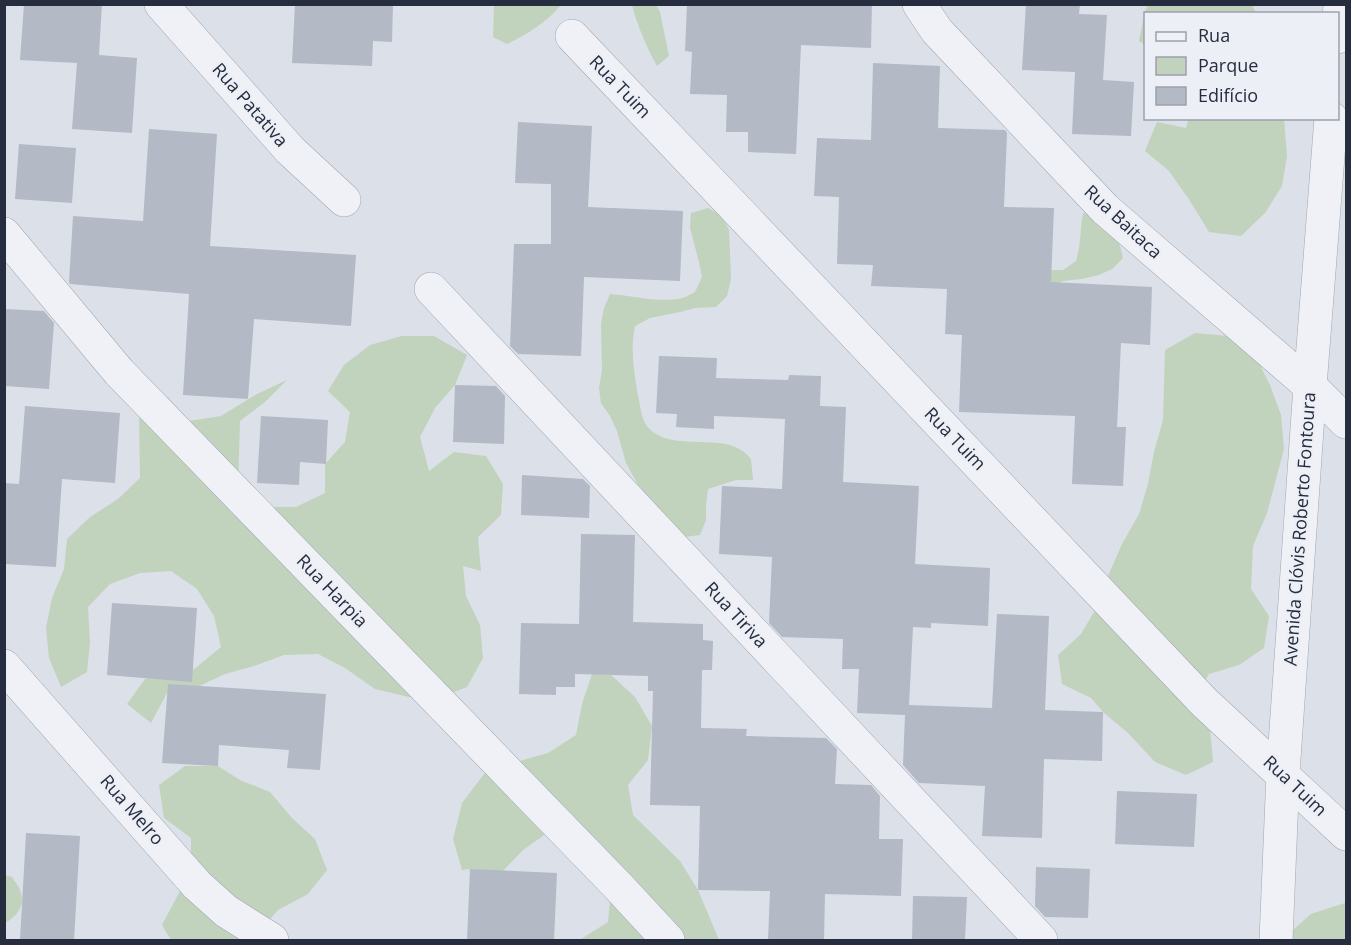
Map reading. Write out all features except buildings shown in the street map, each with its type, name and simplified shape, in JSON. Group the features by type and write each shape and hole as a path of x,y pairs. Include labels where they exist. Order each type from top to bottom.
{"street":[{"name":"Rua Patativa","path":"161,4 290,150 344,200"},
{"name":"Rua Baitaca","path":"919,4 938,31 1105,209 1310,386 1347,422"},
{"name":"Rua Tuim","path":"572,36 1204,702 1347,834"},
{"name":"Avenida Clóvis Roberto Fontoura","path":"1276,940 1283,773 1331,120"},
{"name":"Rua Harpia","path":"4,234 119,372 668,940"},
{"name":"Rua Tiriva","path":"431,289 1041,940"},
{"name":"Rua Melro","path":"4,666 197,885 226,911 272,940"}],"green space":[{"path":"494,4 561,5 537,27 507,44 493,37"},
{"path":"632,5 656,5 660,12 669,56 657,66 643,36"},
{"path":"1148,5 1252,5 1256,12 1145,12"},
{"path":"1144,16 1144,44 1139,41"},
{"path":"1188,120 1284,120 1287,156 1282,186 1265,213 1241,236 1209,232 1169,171 1145,151 1157,122 1186,128"},
{"path":"708,208 722,216 729,230 731,279 727,296 716,307 695,308 650,318 635,326 633,344 634,370 642,413 645,423 654,432 664,438 677,441 730,445 751,459 753,480 736,480 708,489 706,520 700,535 684,537 642,492 626,463 617,431 601,403 599,388 602,370 601,324 610,294 669,300 682,298 695,292 702,277 690,228 691,213"},
{"path":"1083,213 1100,216 1119,242 1123,258 1112,269 1099,275 1063,281 1049,287 1036,270 1063,270 1076,261"},
{"path":"1195,333 1227,336 1255,355 1270,385 1281,415 1284,449 1267,513 1253,546 1251,589 1269,616 1264,648 1239,665 1209,674 1192,701 1210,728 1213,762 1186,775 1155,762 1091,698 1062,684 1058,655 1081,634 1097,607 1122,544 1139,514 1163,420 1165,350"},
{"path":"402,336 434,336 467,355 455,385 435,408 420,437 429,471 454,452 486,456 503,484 501,515 478,537 481,571 463,566 466,596 480,625 483,658 467,687 438,698 409,697 375,689 345,668 318,654 284,655 225,674 197,687 167,693 151,723 127,704 145,679 159,674 193,670 221,647 214,616 197,589 171,571 140,573 110,584 88,607 90,642 87,672 61,687 49,658 46,628 52,598 64,569 67,539 90,517 118,499 140,478 139,414 168,397 189,421 221,416 257,394 287,380 265,402 240,421 238,488 265,507 296,507 325,493 325,464 345,442 350,412 328,391 344,365 370,345"},
{"path":"592,674 611,675 635,697 652,726 648,760 628,785 633,815 680,861 698,890 719,940 582,940 608,922 611,890 547,833 523,850 501,873 462,870 453,839 462,803 484,774 548,753 576,735 582,704"},
{"path":"185,766 218,766 240,780 270,792 292,818 315,839 327,870 308,894 278,910 256,935 258,940 171,940 162,925 191,870 191,838 164,818 159,785"},
{"path":"5,875 12,877 18,885 22,901 17,914 5,923"},
{"path":"1345,903 1346,940 1284,940 1311,914"}]}
